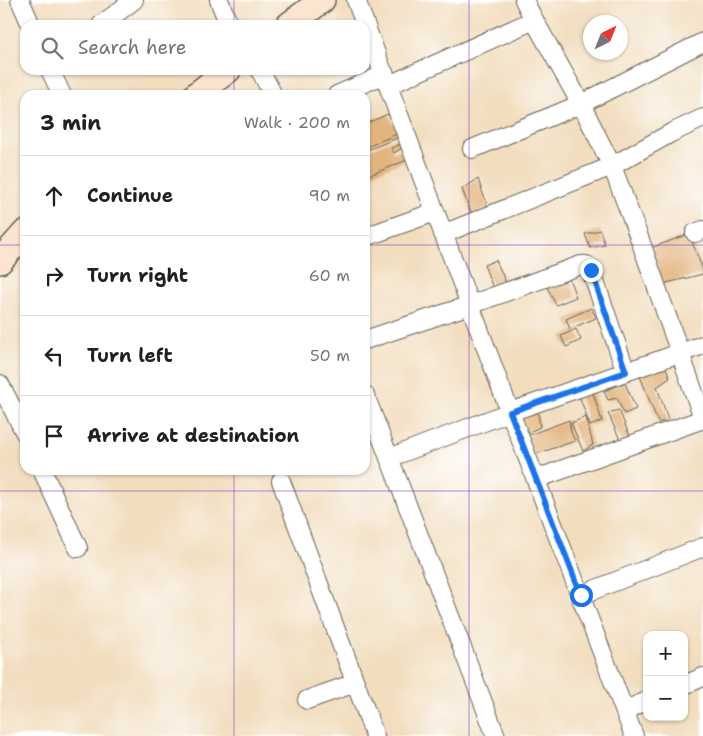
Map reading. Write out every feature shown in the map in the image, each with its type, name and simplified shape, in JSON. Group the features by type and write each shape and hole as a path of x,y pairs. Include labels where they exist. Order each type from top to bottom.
{"street":[{"path":"20,0 29,20"},
{"path":"108,20 134,0"},
{"path":"219,0 227,20"},
{"path":"296,20 322,0"},
{"path":"356,0 364,20"},
{"path":"524,0 581,104 612,166 703,419 536,479"},
{"path":"353,90 387,79 534,20"},
{"path":"370,36 510,412 634,736"},
{"path":"472,149 581,104 703,42"},
{"path":"52,75 60,90"},
{"path":"202,90 222,75"},
{"path":"263,75 270,90"},
{"path":"443,234 612,166 703,118"},
{"path":"370,235 435,212"},
{"path":"1,256 20,238"},
{"path":"370,338 586,264 591,270 626,372"},
{"path":"390,458 510,412 703,345"},
{"path":"0,384 20,423"},
{"path":"370,408 496,736"},
{"path":"44,475 78,548"},
{"path":"281,481 375,736"},
{"path":"581,595 703,547"},
{"path":"688,683 703,677"},
{"path":"307,700 355,683"},
{"path":"624,710 643,703"}],"building":[{"path":"388,114 399,133 370,146 370,122"},
{"path":"397,138 401,144 391,148 394,153 402,148 407,160 370,175 370,149"},
{"path":"478,179 488,208 472,215 462,189"},
{"path":"600,230 605,245 590,248 585,234"},
{"path":"689,234 703,274 663,284 651,248"},
{"path":"496,260 506,283 493,288 484,265"},
{"path":"568,276 576,297 556,305 546,285"},
{"path":"591,308 596,318 570,329 566,319"},
{"path":"576,329 581,340 566,347 561,336"},
{"path":"664,363 670,378 657,387 669,422 658,422 638,371"},
{"path":"625,383 636,409 624,414 617,398 608,400 604,391"},
{"path":"592,390 602,421 590,426 579,395"},
{"path":"529,409 538,413 540,427 525,434 516,413"},
{"path":"619,410 630,437 621,442 608,413"},
{"path":"586,417 593,445 583,451 571,423"},
{"path":"569,420 575,441 533,455 526,436"}],"route":[{"path":"581,595 510,412 626,372 591,270"}]}
